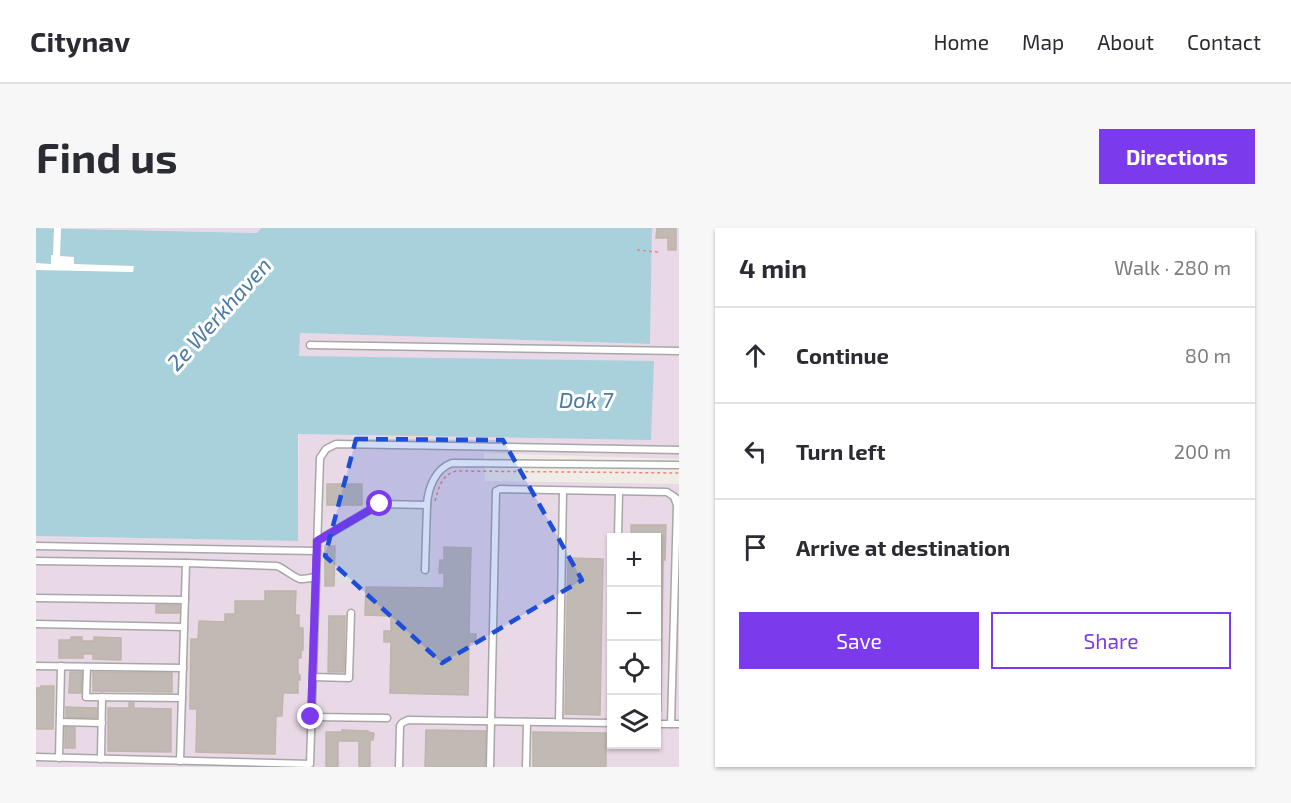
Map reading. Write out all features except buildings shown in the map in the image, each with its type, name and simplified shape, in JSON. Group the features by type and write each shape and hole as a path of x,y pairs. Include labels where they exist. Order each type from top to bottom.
{"lane":[{"path":"310,345 679,351"},
{"path":"36,757 310,764 320,458 326,449 336,444 679,450"},
{"path":"425,570 427,503 438,472 447,464 679,465"},
{"path":"490,767 496,491 500,489 667,492 676,498 678,519 676,636 670,724"},
{"path":"559,722 563,491"},
{"path":"618,533 619,492"},
{"path":"317,541 380,504 427,503"},
{"path":"36,546 317,551"},
{"path":"36,561 277,566 300,579 316,577"},
{"path":"180,761 186,563"},
{"path":"36,598 185,600"},
{"path":"313,677 349,678 351,613"},
{"path":"36,624 184,627"},
{"path":"36,666 183,668"},
{"path":"59,758 61,666"},
{"path":"87,667 87,697 182,698"},
{"path":"101,759 102,697"},
{"path":"311,717 387,718"},
{"path":"399,767 400,726 408,720 607,723"},
{"path":"60,722 102,723"},
{"path":"526,767 527,722"},
{"path":"661,724 679,724"},
{"path":"69,758 69,767"},
{"path":"113,759 113,767"}],"path":[{"path":"637,250 658,252"},
{"path":"427,503 436,501 440,483 450,473 456,471 679,473"}],"highlighted area":[{"path":"356,439 503,440 582,580 442,663 325,556"}],"shaded area":[{"path":"50,228 261,228 257,233"},
{"path":"652,228 679,228 679,459 484,453 485,481 679,484 679,767 36,767 36,536 298,541 299,333 650,344"},
{"path":"382,508 434,508 432,586 337,583 337,534"}],"water":[{"path":"36,228 257,233 261,228 652,228 650,344 300,333 299,356 654,361 651,440 298,434 298,541 36,536"}],"pier":[{"path":"54,228 61,228 60,256 74,257 74,264 134,266 133,272 36,270 36,263 51,264"}],"route":[{"path":"311,717 317,541 380,504"}],"water label":[{"name":"2e Werkhaven","path":"219,314"},
{"name":"Dok 7","path":"586,400"}]}
